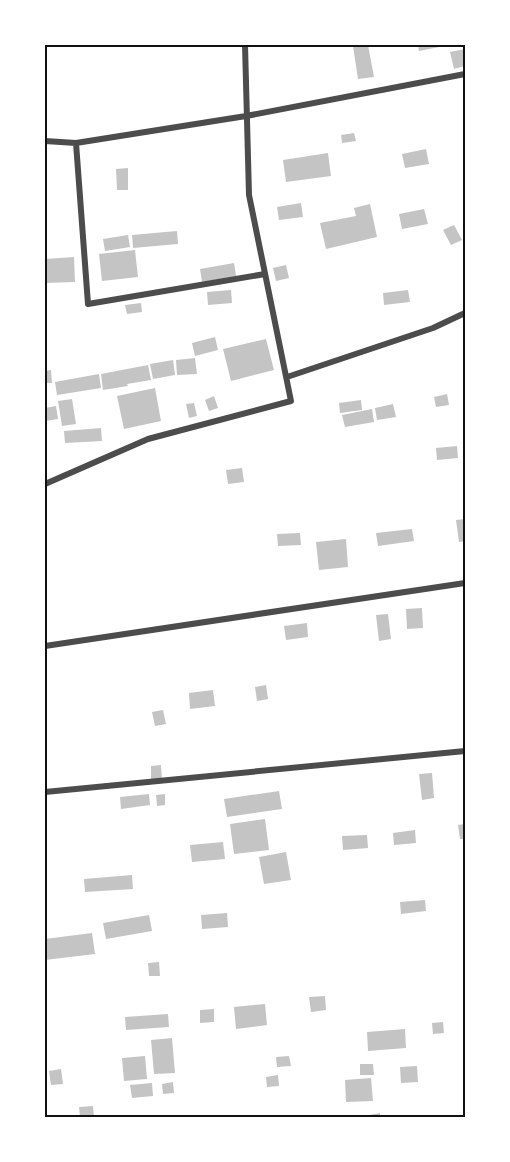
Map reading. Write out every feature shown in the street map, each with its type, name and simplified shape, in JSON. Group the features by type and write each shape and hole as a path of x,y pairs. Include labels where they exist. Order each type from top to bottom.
{"street":[{"path":"45,484 148,439 291,401 249,195 245,45"},
{"path":"45,141 76,143 246,116 465,74"},
{"path":"76,143 88,304 265,274"},
{"path":"287,377 433,328 465,313"},
{"path":"45,646 465,583"},
{"path":"45,792 465,751"}],"building":[{"path":"368,45 374,77 358,79 353,46"},
{"path":"418,45 444,45 444,46 419,51"},
{"path":"465,49 465,66 454,69 450,52"},
{"path":"354,133 356,141 342,143 341,135"},
{"path":"426,149 429,164 405,168 402,154"},
{"path":"328,153 331,176 286,182 283,160"},
{"path":"128,168 128,190 117,190 116,169"},
{"path":"301,203 303,217 279,220 277,207"},
{"path":"370,204 377,237 326,249 320,223 356,216 354,208"},
{"path":"424,209 428,224 402,229 399,214"},
{"path":"454,225 462,240 451,245 443,230"},
{"path":"177,231 178,244 133,248 132,235"},
{"path":"128,235 130,247 105,251 103,239"},
{"path":"135,250 138,277 102,281 99,254"},
{"path":"74,257 75,282 45,283 45,259"},
{"path":"234,263 236,276 202,282 200,269"},
{"path":"286,265 289,278 276,281 273,268"},
{"path":"231,290 232,303 208,305 207,292"},
{"path":"408,290 410,302 384,305 383,293"},
{"path":"141,303 142,312 127,314 125,305"},
{"path":"215,337 218,350 195,356 192,343"},
{"path":"266,339 274,370 231,381 223,349"},
{"path":"195,358 197,374 177,375 176,360"},
{"path":"173,360 175,375 153,379 150,364"},
{"path":"148,365 151,380 103,390 101,374"},
{"path":"51,370 52,383 45,383 45,371"},
{"path":"99,374 101,388 57,395 55,382"},
{"path":"155,388 161,421 124,429 117,396"},
{"path":"447,394 449,405 436,407 434,397"},
{"path":"214,396 218,408 209,411 205,400"},
{"path":"72,399 76,424 62,426 58,401"},
{"path":"361,400 362,410 340,413 339,403"},
{"path":"194,403 197,416 189,418 186,404"},
{"path":"393,404 396,417 377,420 375,408"},
{"path":"56,406 58,419 45,421 45,408"},
{"path":"372,409 374,422 345,427 342,415"},
{"path":"101,428 102,441 65,443 64,431"},
{"path":"457,446 458,458 437,460 436,448"},
{"path":"242,468 244,482 228,484 226,470"},
{"path":"465,519 465,541 459,542 456,520"},
{"path":"412,529 414,541 378,546 376,533"},
{"path":"300,533 301,545 278,546 277,534"},
{"path":"346,539 348,567 319,570 316,542"},
{"path":"422,608 423,628 407,629 406,609"},
{"path":"388,614 391,639 379,641 376,615"},
{"path":"307,623 308,637 286,640 284,626"},
{"path":"266,685 268,699 257,701 255,687"},
{"path":"213,690 215,706 190,709 189,693"},
{"path":"163,710 166,724 155,726 152,712"},
{"path":"161,765 162,780 151,781 151,766"},
{"path":"432,773 434,798 422,800 419,774"},
{"path":"279,791 282,809 227,817 224,799"},
{"path":"149,794 150,805 121,809 120,797"},
{"path":"165,794 165,805 157,806 156,795"},
{"path":"265,819 269,850 234,854 230,824"},
{"path":"465,824 465,839 460,839 458,825"},
{"path":"415,830 416,843 394,845 393,833"},
{"path":"367,835 368,848 343,850 342,836"},
{"path":"223,842 225,859 192,862 190,845"},
{"path":"286,852 291,880 264,884 259,857"},
{"path":"132,875 133,889 85,892 84,879"},
{"path":"425,900 426,911 401,914 400,902"},
{"path":"227,913 228,927 202,929 201,915"},
{"path":"149,915 152,931 106,939 103,923"},
{"path":"92,933 95,954 45,960 45,939"},
{"path":"159,962 160,976 149,976 148,963"},
{"path":"325,996 326,1010 311,1012 309,997"},
{"path":"265,1004 267,1025 236,1029 234,1007"},
{"path":"214,1009 214,1022 200,1023 200,1010"},
{"path":"168,1014 169,1027 126,1030 125,1017"},
{"path":"443,1022 444,1033 433,1034 432,1023"},
{"path":"405,1029 406,1048 368,1051 367,1032"},
{"path":"172,1038 175,1073 154,1074 151,1040"},
{"path":"145,1056 147,1079 124,1081 122,1058"},
{"path":"289,1056 291,1066 277,1067 276,1057"},
{"path":"360,1064 373,1064 374,1075 360,1075"},
{"path":"417,1066 418,1082 401,1083 400,1067"},
{"path":"61,1069 63,1084 51,1085 49,1071"},
{"path":"278,1075 279,1086 267,1087 266,1077"},
{"path":"371,1078 373,1101 346,1102 345,1080"},
{"path":"173,1082 174,1093 163,1094 162,1084"},
{"path":"152,1083 153,1096 132,1098 130,1085"},
{"path":"93,1106 94,1117 80,1117 79,1107"},
{"path":"380,1113 380,1117 364,1117 364,1116"}]}
